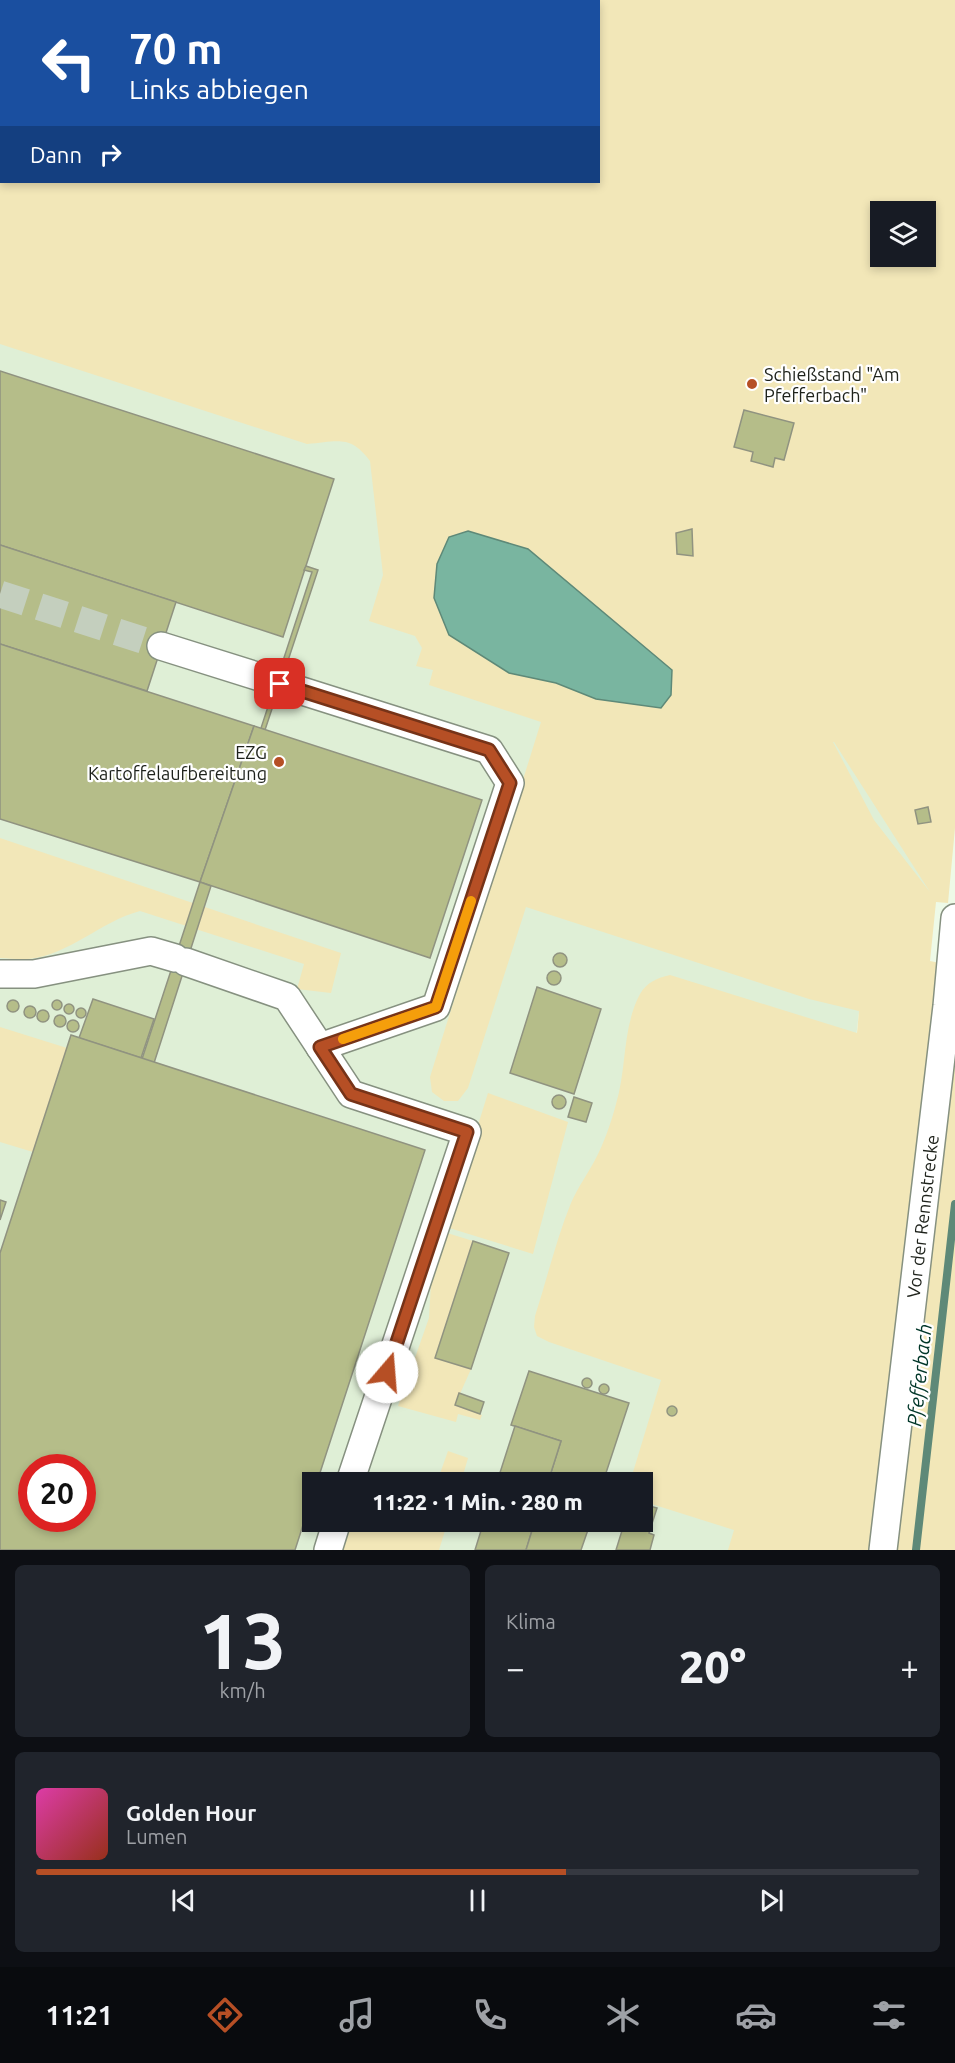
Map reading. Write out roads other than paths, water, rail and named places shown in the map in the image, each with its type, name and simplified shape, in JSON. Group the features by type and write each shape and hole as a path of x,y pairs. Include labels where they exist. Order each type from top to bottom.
{"lane":[{"path":"161,646 489,750 510,783 436,1007 320,1047"},
{"name":"Vor der Rennstrecke","path":"883,1550 947,1006 955,918"},
{"path":"0,974 34,974 151,951 181,960 287,997 351,1094 467,1132 353,1472"},
{"path":"328,1550 334,1532"}],"waterway":[{"name":"Pfefferbach","path":"916,1550 955,1204"}],"tunnel":[{"path":"0,594 161,646"}],"place":[{"name":"Schießstand \"Am Pfefferbach\"","path":"752,384"},
{"name":"EZG Kartoffelaufbereitung","path":"279,762"}]}
